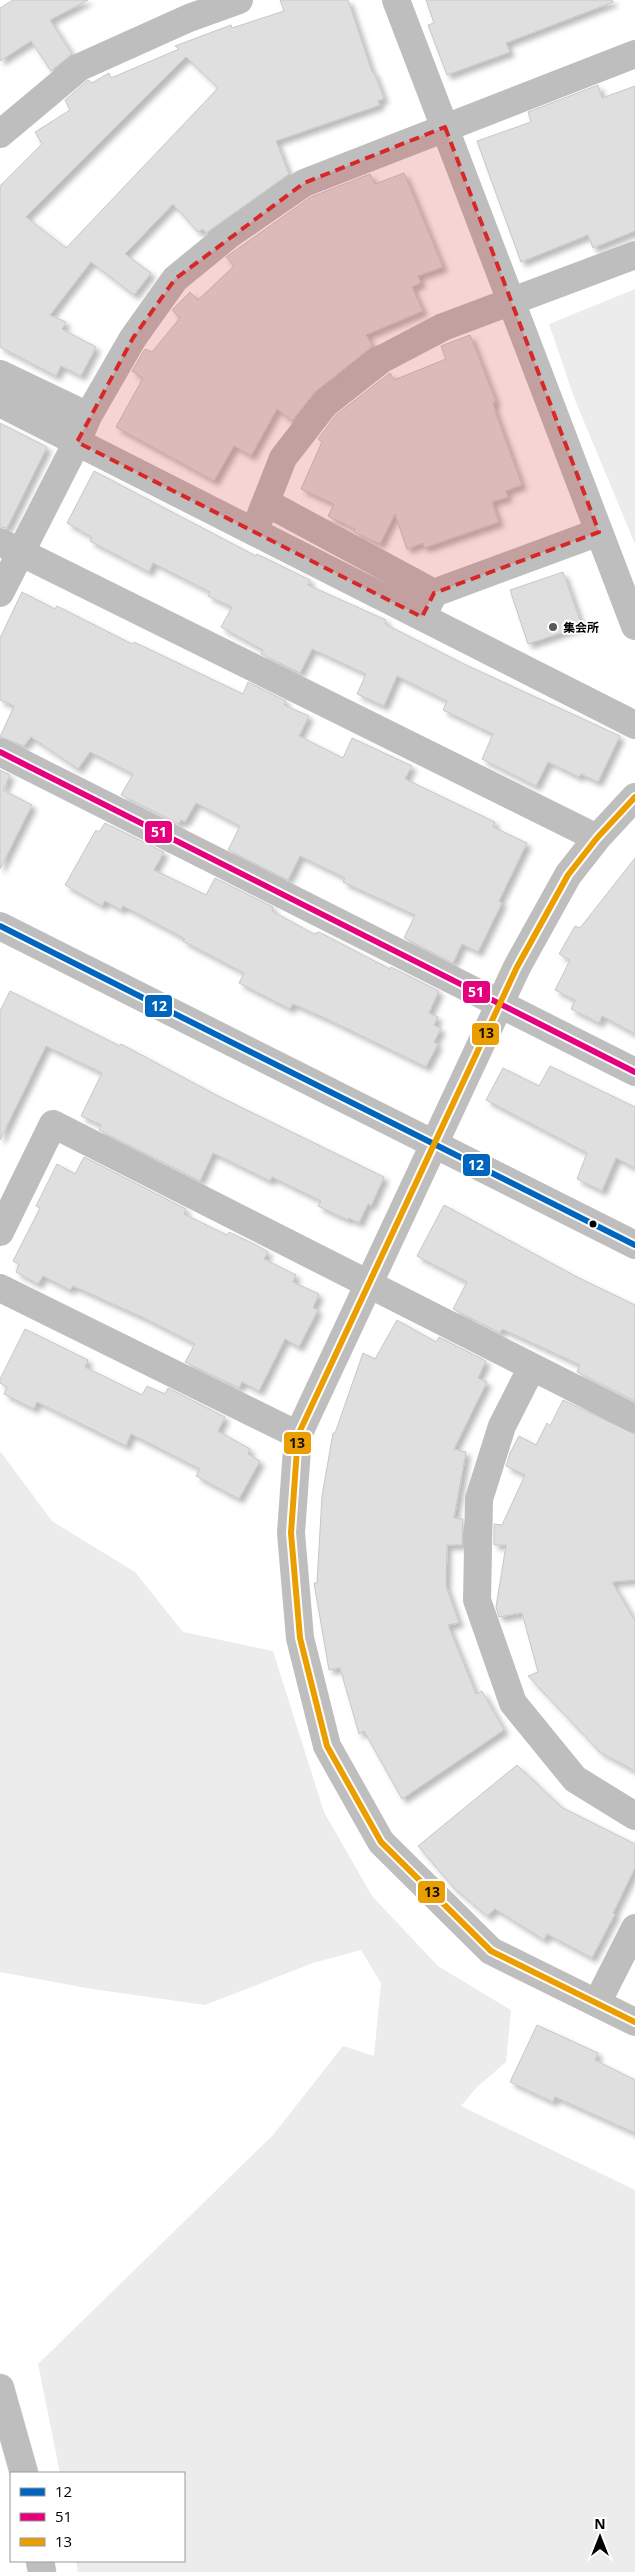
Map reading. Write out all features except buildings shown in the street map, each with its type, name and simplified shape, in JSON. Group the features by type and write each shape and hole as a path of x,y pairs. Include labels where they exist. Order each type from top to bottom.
{"street":[{"path":"0,134 80,67 189,18 239,0"},
{"path":"396,0 635,626"},
{"path":"0,594 10,547 77,442 88,416 133,338 175,279 182,273 230,234 304,183 635,54"},
{"path":"254,532 267,503 283,458 325,404 382,359 443,327 635,256"},
{"path":"0,374 88,416"},
{"path":"0,403 254,532 428,605 599,532"},
{"path":"267,503 428,605 635,724"},
{"path":"10,547 597,838"},
{"path":"0,752 635,1072"},
{"path":"635,797 597,838 568,875 517,967 368,1285 298,1435 291,1533 300,1638 327,1746 381,1842 491,1951 635,2022"},
{"path":"0,926 635,1245"},
{"path":"0,1232 53,1124 635,1420"},
{"path":"0,1288 298,1435"},
{"path":"532,1368 502,1426 479,1499 477,1600 512,1703 575,1779 635,1816"},
{"path":"596,2003 635,1928"},
{"path":"0,2388 24,2472"}],"highlighted area":[{"path":"445,127 599,532 434,593 422,617 77,442 133,338 175,279 304,183"}],"shaded area":[{"path":"635,289 635,544 575,400 549,324"},
{"path":"0,1451 52,1521 135,1572 183,1632 273,1651 324,1812 372,1896 438,1966 511,2010 506,2062 477,2087 461,2106 635,2190 635,2572 78,2572 76,2562 185,2562 185,2472 60,2472 38,2364 273,2135 343,2046 374,2056 381,1983 361,1950 313,1963 205,2005 92,1989 0,1972"}],"transit line":[{"name":"51","path":"0,752 635,1072"},
{"name":"13","path":"635,797 597,838 568,875 517,967 298,1435 291,1533 300,1638 327,1746 381,1842 491,1951 635,2022"},
{"name":"12","path":"0,926 635,1245"}],"place":[{"name":"集会所","path":"553,627"}]}
